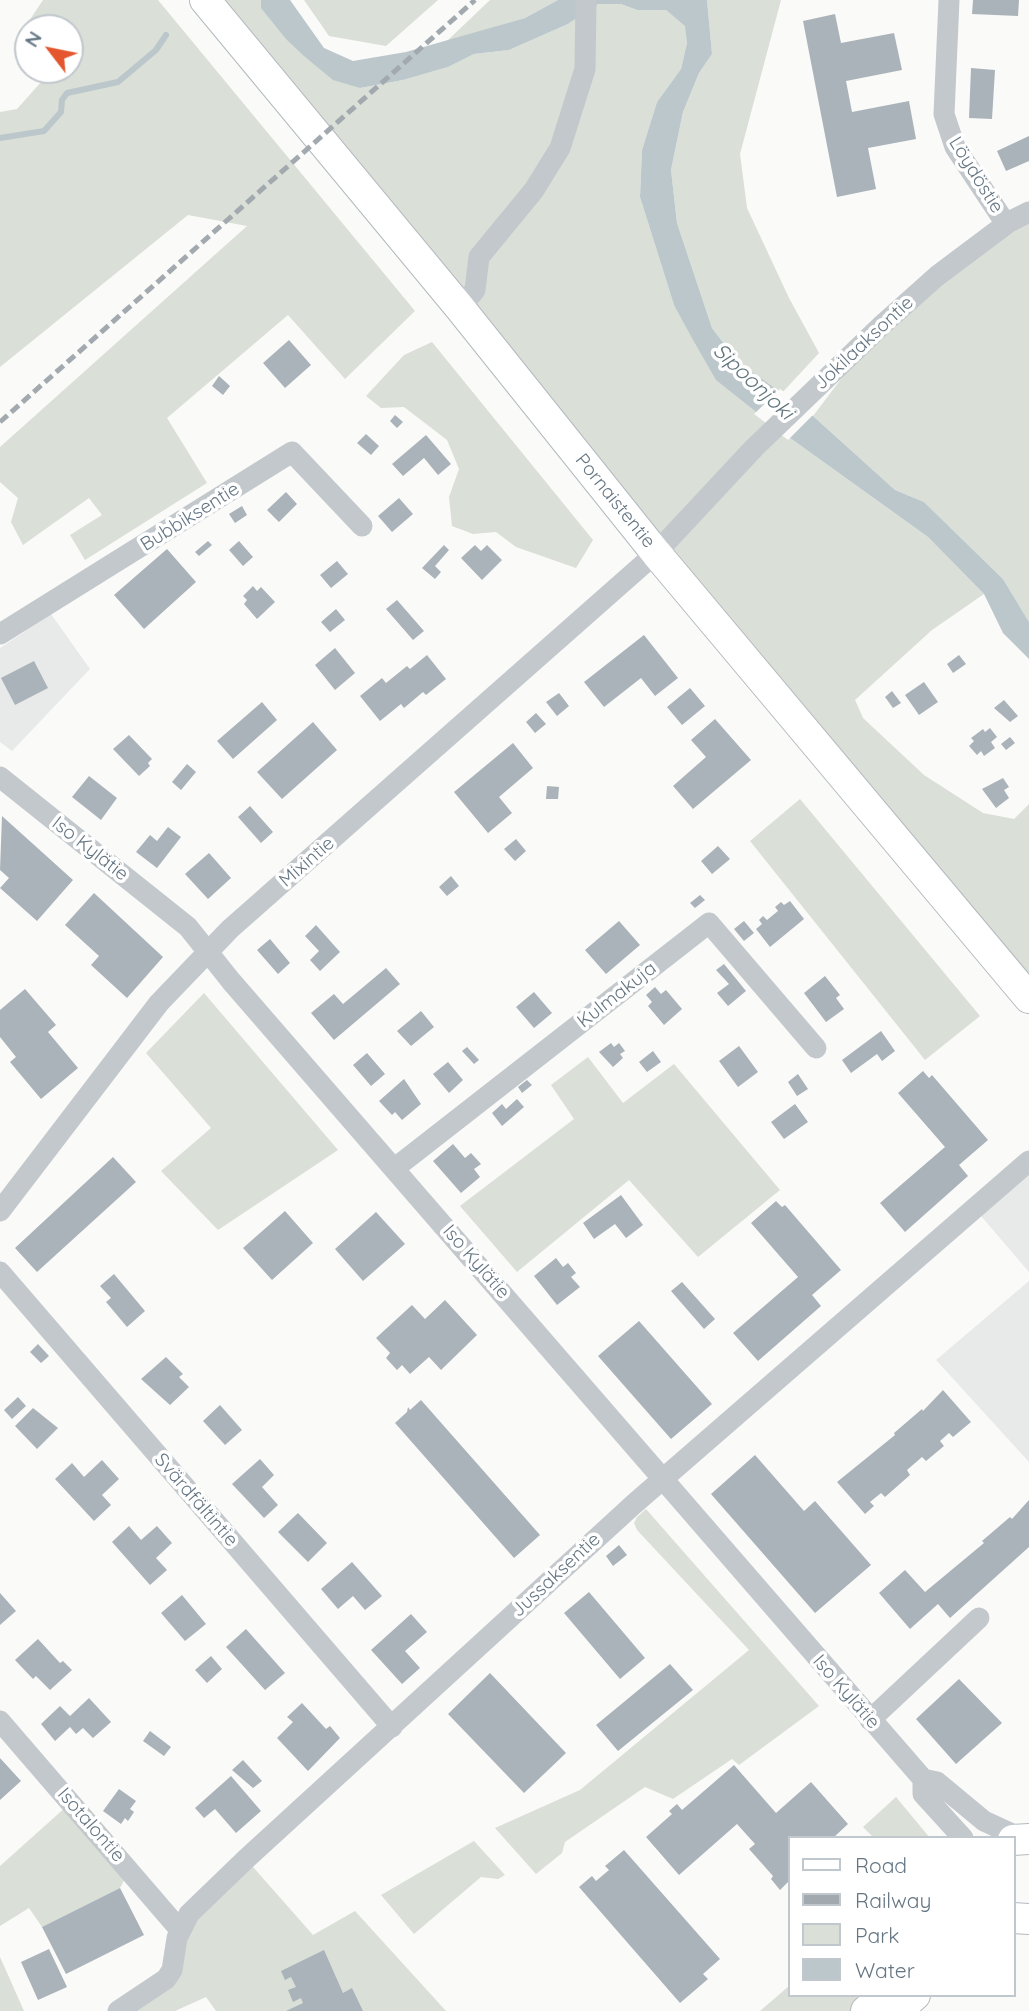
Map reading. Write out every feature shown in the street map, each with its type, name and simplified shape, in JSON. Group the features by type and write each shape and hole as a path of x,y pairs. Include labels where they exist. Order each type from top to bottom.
{"street":[{"name":"Pornaistentie","path":"205,0 460,308 656,553 1029,998"},
{"name":"Löydöstie","path":"949,0 944,114 955,147 1006,224"},
{"path":"460,308 475,290 480,257 534,190 560,148 585,69 585,9"},
{"name":"Jokilaaksontie","path":"656,553 754,448 835,368 937,276 1006,224 1029,212"},
{"name":"Bubbiksentie","path":"0,634 292,452 362,526"},
{"name":"Mixintie","path":"0,1211 159,1003 208,951 656,553"},
{"name":"Iso Kylätie","path":"0,777 188,927 923,1779 937,1782 984,1821 1022,1839"},
{"name":"Kulmakuja","path":"395,1168 709,923 816,1048"},
{"name":"Jussaksentie","path":"118,2011 166,1979 172,1970 180,1930 189,1914 662,1479 1029,1161"},
{"name":"Svärdfältintie","path":"0,1272 392,1727"},
{"path":"870,1720 979,1618"},
{"name":"Isotalontie","path":"0,1721 180,1930"},
{"name":"Iso Kylätie","path":"923,1779 923,1794 961,1836"},
{"path":"866,2011 882,1997"},
{"path":"897,2011 913,1997"}],"shaded area":[{"path":"51,614 90,669 12,751 0,742 0,648"},
{"path":"1029,1163 1029,1272 981,1216"},
{"path":"1029,1281 1029,1462 936,1360"}],"green space":[{"path":"43,0 158,0 415,311 345,379 288,315 167,418 207,483 85,560 70,535 102,515 89,498 23,545 11,522 18,498 0,482 0,447 247,226 188,215 0,367 0,112 17,109 39,84 84,84 84,14 34,14"},
{"path":"205,0 261,0 262,8 360,88 403,80 448,67 474,54 509,50 568,24 598,4 621,4 637,10 666,10 686,26 687,43 681,69 657,102 642,150 640,197 674,305 779,430 928,537 984,594 932,630 855,700 863,718 924,775 983,813 1014,819 1029,804 1029,998"},
{"path":"304,0 438,0 386,46 329,36"},
{"path":"490,0 558,0 525,18 447,41"},
{"path":"707,0 781,0 740,154 747,208 789,298 819,353 781,394 737,361 712,328 677,223 671,170 683,112 699,73 712,54"},
{"path":"1029,212 1029,622 1003,579 924,502 895,490 813,416 882,325"},
{"path":"432,342 593,540 576,568 516,547 496,532 473,534 452,526 449,497 459,469 447,440 404,407 381,408 366,396 404,355"},
{"path":"800,799 980,1016 925,1060 750,841"},
{"path":"204,993 338,1150 218,1230 161,1171 211,1128 146,1053"},
{"path":"588,1057 623,1103 674,1064 780,1190 698,1257 629,1180 517,1272 460,1206 574,1119 551,1085"},
{"path":"646,1509 819,1706 739,1765 732,1759 673,1799 645,1787 565,1842 562,1853 536,1874 495,1828 580,1790 749,1650 637,1530 634,1523"},
{"path":"896,1797 928,1836 872,1836 863,1827"},
{"path":"67,1806 130,1869 120,1888 42,1927 29,1908 0,1926 0,1866"},
{"path":"474,1841 505,1875 498,1879 481,1877 414,1934 381,1895"},
{"path":"246,1859 313,1935 355,1911 446,2011 216,2011 206,1997 175,2011 118,2011 166,1979 180,1930"},
{"path":"0,1957 24,2011 0,2011"},
{"path":"788,1987 788,1997 870,1997 855,2011 760,2011"}],"water":[{"name":"Sipoonjoki","path":"261,0 290,0 324,48 353,61 406,52 525,18 558,0 707,0 712,54 699,73 683,112 671,170 677,223 712,328 737,361 813,416 895,490 924,502 1003,579 1029,622 1029,659 1003,633 984,594 928,537 779,430 716,380 674,305 640,197 642,150 657,102 681,69 687,43 685,26 666,10 637,10 621,4 598,4 568,24 509,50 474,54 448,67 403,80 360,88 333,80 304,56 261,8"}],"pier":[{"path":"780,389 815,413 788,440 754,414"}],"building":[{"path":"973,0 1019,0 1018,16 972,14"},
{"path":"835,14 841,43 894,33 902,70 846,81 852,112 909,101 916,139 868,148 876,189 837,197 803,21"},
{"path":"971,68 995,70 992,119 969,118"},
{"path":"1029,136 1029,161 1006,171 997,151"},
{"path":"289,340 311,365 285,388 263,363"},
{"path":"219,376 230,386 223,395 212,386"},
{"path":"395,415 403,422 397,428 390,421"},
{"path":"366,434 379,446 371,455 357,443"},
{"path":"426,435 451,464 438,475 424,458 403,476 392,464"},
{"path":"286,492 297,504 279,522 267,510"},
{"path":"399,498 413,514 392,532 378,516"},
{"path":"242,506 247,515 235,523 229,514"},
{"path":"208,541 212,545 199,556 195,552"},
{"path":"239,541 253,557 243,566 229,550"},
{"path":"444,545 449,550 435,566 441,572 435,579 422,568"},
{"path":"475,545 481,551 487,545 502,560 482,580 461,558"},
{"path":"167,549 196,582 144,629 114,595"},
{"path":"337,561 348,574 331,588 320,575"},
{"path":"253,586 257,591 261,587 275,602 257,619 244,604 247,600 243,596"},
{"path":"397,600 424,631 413,640 386,609"},
{"path":"336,609 345,620 330,632 321,622"},
{"path":"644,635 678,678 655,696 641,678 604,707 584,682"},
{"path":"335,648 355,673 335,690 315,665"},
{"path":"427,655 446,679 426,695 423,692 404,708 401,704 380,721 360,696 382,678 386,683 407,666 410,669"},
{"path":"959,655 966,664 953,673 947,664"},
{"path":"34,661 48,688 15,705 1,678"},
{"path":"924,682 938,702 919,715 905,695"},
{"path":"690,688 705,706 682,725 667,707"},
{"path":"892,691 901,703 893,708 885,697"},
{"path":"559,693 569,706 557,716 546,702"},
{"path":"1004,700 1018,716 1010,722 994,708"},
{"path":"262,702 277,720 233,759 217,741"},
{"path":"536,713 546,724 535,733 526,722"},
{"path":"715,719 751,760 693,809 673,786 706,757 691,740"},
{"path":"313,722 337,750 282,799 257,772"},
{"path":"990,728 997,737 991,742 995,748 984,756 981,751 977,755 969,746 974,741 971,738 983,729 985,732"},
{"path":"129,735 152,759 148,763 150,766 139,776 113,749"},
{"path":"1010,737 1015,743 1006,750 1001,744"},
{"path":"513,743 533,768 499,797 512,813 488,833 454,792"},
{"path":"187,764 196,772 181,790 172,782"},
{"path":"89,776 117,798 101,820 72,797"},
{"path":"1003,778 1009,787 1004,790 1009,798 996,808 982,789"},
{"path":"547,786 559,787 558,799 546,799"},
{"path":"250,806 273,832 261,843 238,817"},
{"path":"2,816 73,880 37,921 0,888 9,878 0,870"},
{"path":"168,827 181,837 157,868 136,852 150,835 157,841"},
{"path":"516,839 526,851 515,861 504,849"},
{"path":"718,846 730,859 712,874 701,861"},
{"path":"209,853 231,878 208,899 185,874"},
{"path":"451,876 459,886 447,896 439,887"},
{"path":"94,893 163,957 127,998 91,965 99,956 65,925"},
{"path":"700,895 705,900 695,908 690,903"},
{"path":"790,901 804,919 770,947 756,929 762,924 759,920 763,916 767,920 778,911 775,907 781,902 784,905"},
{"path":"619,921 640,945 606,974 585,950"},
{"path":"744,921 754,933 744,941 734,929"},
{"path":"316,925 340,952 320,971 310,960 319,951 305,936"},
{"path":"270,939 290,963 278,974 257,950"},
{"path":"724,964 746,991 728,1006 717,993 729,984 716,970"},
{"path":"386,968 400,984 334,1040 311,1013 334,994 343,1004"},
{"path":"825,976 840,995 836,998 844,1009 826,1022 804,993"},
{"path":"655,987 661,994 666,990 682,1009 664,1025 648,1006 652,1002 646,995"},
{"path":"25,989 56,1025 48,1032 78,1068 41,1099 10,1062 16,1057 0,1037 0,1010"},
{"path":"534,992 552,1013 534,1028 516,1007"},
{"path":"421,1011 434,1027 411,1046 397,1031"},
{"path":"881,1031 895,1051 882,1061 877,1054 851,1073 842,1060"},
{"path":"611,1043 614,1047 619,1043 625,1051 620,1054 623,1058 613,1067 599,1052"},
{"path":"739,1046 758,1072 738,1087 719,1061"},
{"path":"467,1047 479,1060 474,1064 462,1051"},
{"path":"653,1051 661,1062 647,1072 639,1062"},
{"path":"367,1053 385,1074 371,1086 353,1065"},
{"path":"448,1062 463,1080 449,1093 433,1074"},
{"path":"923,1071 929,1078 932,1075 988,1140 959,1165 968,1176 905,1232 880,1203 945,1147 898,1093"},
{"path":"798,1074 808,1089 797,1096 788,1082"},
{"path":"404,1079 421,1104 402,1120 395,1112 392,1115 379,1101"},
{"path":"527,1080 532,1085 522,1093 518,1087"},
{"path":"517,1099 524,1107 502,1126 492,1113 502,1104 506,1109"},
{"path":"795,1104 808,1122 784,1139 771,1122"},
{"path":"453,1144 465,1158 471,1153 481,1164 474,1169 480,1177 461,1193 433,1161"},
{"path":"113,1157 136,1182 37,1272 15,1248"},
{"path":"621,1195 643,1225 626,1238 615,1224 594,1239 583,1223"},
{"path":"776,1201 782,1207 785,1205 841,1270 812,1295 821,1306 758,1361 733,1333 798,1277 751,1223"},
{"path":"285,1211 313,1243 272,1280 243,1248"},
{"path":"376,1212 405,1244 363,1281 335,1249"},
{"path":"556,1258 563,1267 568,1263 576,1273 571,1277 580,1287 557,1305 534,1276"},
{"path":"114,1274 145,1311 127,1327 106,1302 111,1298 100,1286"},
{"path":"682,1282 715,1319 704,1329 671,1291"},
{"path":"445,1300 477,1335 441,1370 429,1357 410,1374 402,1365 397,1370 386,1358 390,1353 376,1338 412,1305 425,1319"},
{"path":"639,1321 712,1404 671,1439 598,1356"},
{"path":"38,1344 49,1356 41,1363 30,1352"},
{"path":"166,1357 183,1374 179,1377 189,1387 170,1405 141,1379"},
{"path":"943,1390 971,1422 953,1437 949,1433 940,1441 944,1446 926,1461 922,1457 907,1470 910,1475 885,1497 881,1493 870,1502 874,1506 865,1514 837,1482 895,1435 894,1433 922,1409 923,1411"},
{"path":"18,1397 26,1406 12,1419 4,1410"},
{"path":"421,1400 540,1535 514,1558 395,1423 407,1412 408,1407 410,1410"},
{"path":"220,1405 242,1430 225,1445 203,1421"},
{"path":"33,1408 58,1428 37,1449 15,1426"},
{"path":"755,1455 804,1511 815,1501 871,1565 815,1613 711,1494"},
{"path":"260,1459 274,1475 262,1487 278,1505 264,1518 232,1484"},
{"path":"102,1460 119,1479 102,1495 111,1505 94,1521 55,1479 72,1463 84,1477"},
{"path":"1029,1500 1029,1547 950,1618 938,1604 910,1629 879,1593 905,1570 925,1592 984,1543 982,1541 1010,1517 1012,1519"},
{"path":"298,1513 327,1543 308,1562 278,1532"},
{"path":"129,1526 141,1540 157,1526 172,1543 156,1558 167,1570 150,1585 112,1542"},
{"path":"619,1545 627,1555 613,1566 606,1556"},
{"path":"352,1562 382,1596 365,1610 353,1596 338,1609 321,1589"},
{"path":"589,1592 645,1658 620,1679 564,1613"},
{"path":"0,1593 16,1611 0,1625"},
{"path":"182,1595 206,1624 185,1641 161,1613"},
{"path":"411,1614 427,1632 405,1651 420,1668 402,1684 371,1650"},
{"path":"246,1629 285,1673 265,1690 226,1647"},
{"path":"38,1639 60,1663 63,1661 72,1670 50,1690 36,1676 33,1679 15,1660"},
{"path":"211,1656 222,1669 207,1683 195,1670"},
{"path":"670,1664 693,1690 618,1751 596,1725"},
{"path":"490,1673 566,1753 524,1793 448,1714"},
{"path":"959,1679 1002,1723 956,1764 916,1719"},
{"path":"89,1698 111,1722 93,1738 83,1728 76,1734 70,1727 55,1741 41,1724 60,1706 70,1716"},
{"path":"302,1703 326,1729 330,1726 340,1738 308,1771 277,1738 293,1722 287,1717"},
{"path":"150,1731 171,1747 164,1756 143,1741"},
{"path":"0,1758 21,1781 0,1800"},
{"path":"243,1760 262,1781 253,1788 232,1770"},
{"path":"734,1765 776,1813 811,1782 848,1824 835,1836 788,1836 788,1882 780,1890 771,1879 773,1876 749,1849 755,1844 737,1824 679,1875 646,1837 672,1814 669,1811 677,1804 682,1810"},
{"path":"231,1776 261,1811 236,1833 215,1809 204,1818 195,1808"},
{"path":"119,1789 136,1801 130,1809 134,1812 128,1821 125,1818 121,1824 103,1811"},
{"path":"624,1850 720,1959 703,1974 708,1979 680,2003 579,1887 592,1876 596,1881 609,1870 605,1866"},
{"path":"120,1888 144,1935 66,1974 42,1927"},
{"path":"49,1949 67,1987 38,2000 21,1962"},
{"path":"324,1950 343,1993 352,1988 363,2011 286,2011 303,2003 301,1998 293,2002 288,1990 296,1987 291,1977 285,1980 281,1971"}],"waterway":[{"path":"0,138 44,131 61,112 62,100 67,93 118,82 156,50 166,35"}],"railway":[{"path":"0,422 475,0"}]}
